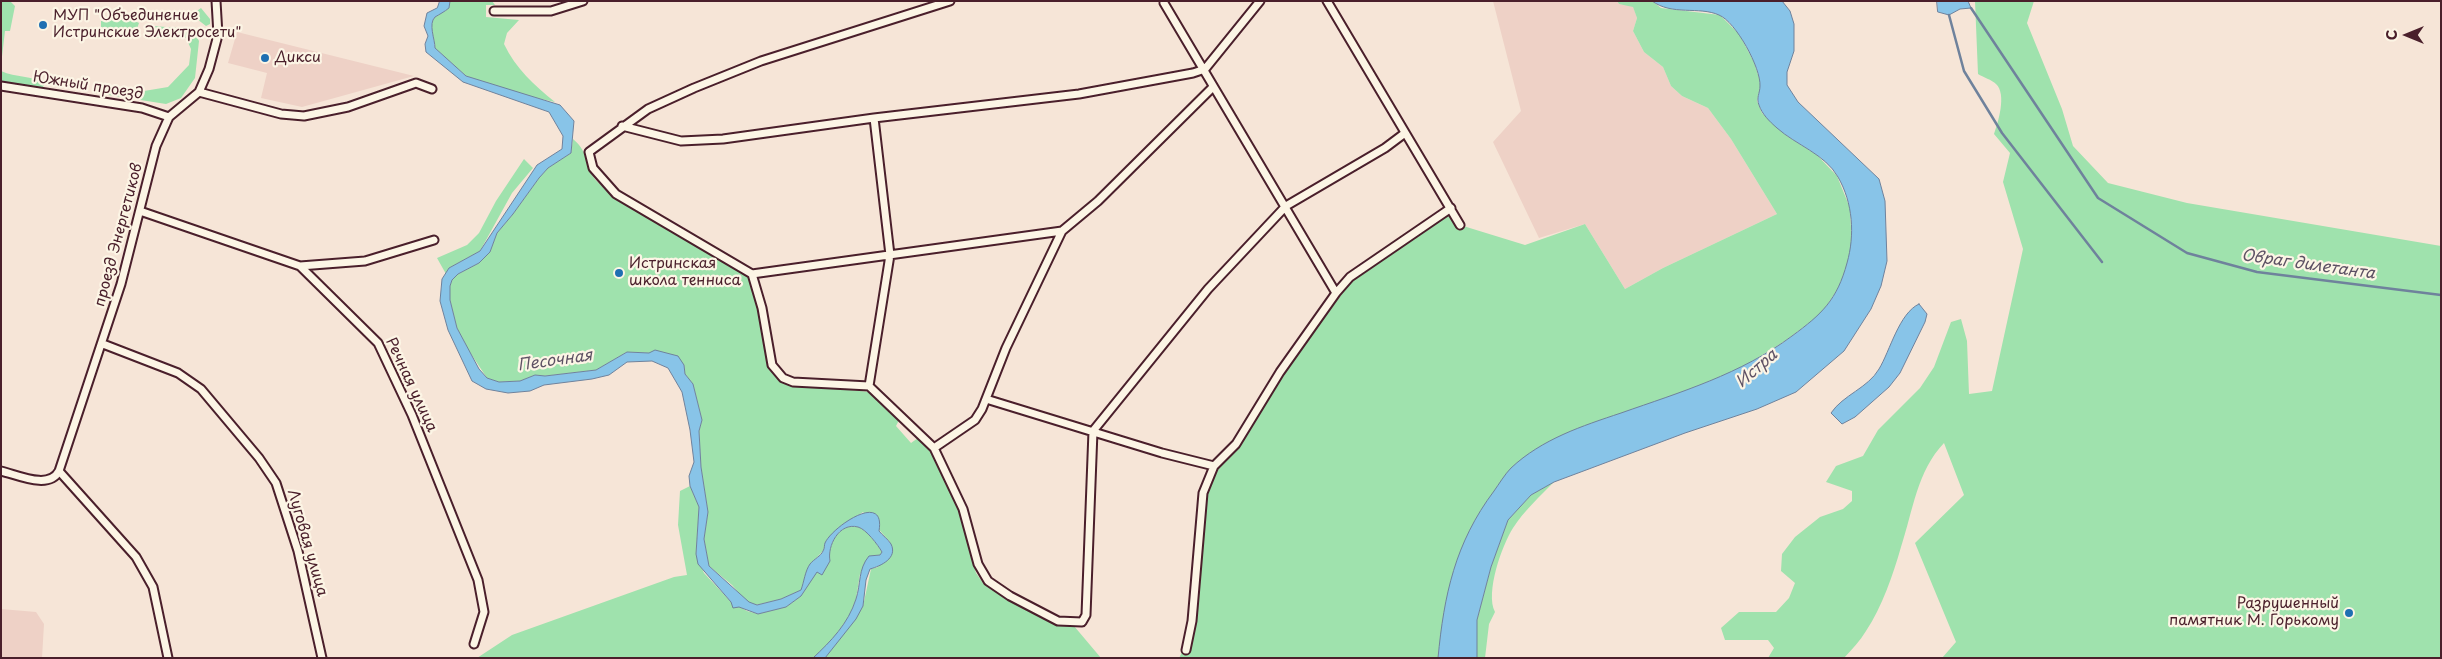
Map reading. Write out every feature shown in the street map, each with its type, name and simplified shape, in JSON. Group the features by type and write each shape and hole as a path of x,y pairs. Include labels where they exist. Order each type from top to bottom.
{"street":[{"name":"проезд Энергетиков","path":"59,471 103,344 121,284 156,146 170,117 199,92 209,69 218,36 216,1"},
{"path":"494,12 551,11 583,1"},
{"path":"950,1 761,61 648,109 622,126 589,152 593,168 602,181 616,194 752,274 1062,231"},
{"path":"622,126 681,141 723,139 874,118 1079,94 1205,69 1260,1"},
{"path":"1327,1 1460,224"},
{"path":"1164,3 1205,69 1213,87 1286,206 1336,293"},
{"path":"199,92 280,114 304,116 348,107 416,84 432,88"},
{"name":"Южный проезд","path":"1,86 142,108 170,117"},
{"path":"934,448 975,420 986,399 1006,348 1062,231 1098,201 1213,87"},
{"path":"869,386 890,255 874,118"},
{"path":"752,274 762,308 772,364 783,378 793,382 869,386 934,448 963,509 978,564 988,580 1010,596 1058,621 1082,622 1086,615 1093,431 1208,289 1286,206 1385,148 1405,133"},
{"path":"1186,650 1192,621 1203,493 1214,466 1236,444 1280,372 1336,293 1350,277 1451,208"},
{"name":"Речная улица","path":"140,211 300,266 378,343 392,371 478,580 484,612 474,644"},
{"path":"300,266 365,261 434,240"},
{"name":"Луговая улица","path":"103,344 178,373 201,389 259,458 276,483 298,551 322,658"},
{"path":"986,399 1214,466"},
{"path":"1,471 47,481 56,478 59,471 136,557 153,587 168,658"}],"shaded area":[{"path":"1493,1 1617,1 1619,4 1633,6 1637,18 1633,31 1644,52 1663,67 1671,86 1682,96 1708,108 1731,139 1777,214 1663,268 1625,289 1585,224 1539,238 1493,142 1521,111"},
{"path":"237,32 414,76 302,107 261,98 267,73 228,63"},
{"path":"1,609 36,612 44,624 42,658 1,658"}],"green space":[{"path":"1,1 10,1 15,6 10,31 5,31 1,65"},
{"path":"450,1 492,1 495,5 486,5 486,17 519,20 507,33 504,44 526,76 555,102 527,96 466,76 435,48 432,28 433,20 449,8"},
{"path":"1617,1 1652,1 1661,8 1720,15 1739,34 1754,62 1761,84 1757,101 1762,113 1787,136 1817,155 1837,176 1850,208 1852,247 1842,283 1821,314 1785,341 1738,370 1511,468 1439,648 1438,658 1179,658 1187,643 1206,494 1216,471 1240,446 1281,377 1352,280 1450,213 1460,225 1525,245 1585,224 1625,289 1663,268 1777,214 1731,139 1708,108 1682,96 1671,86 1663,67 1644,52 1633,31 1637,18 1633,7 1619,4"},
{"path":"1975,1 2034,1 2027,23 2062,109 2073,146 2108,183 2187,203 2441,246 2441,658 1942,658 1956,642 1915,543 1964,495 1944,443 1935,454 1922,479 1882,601 1864,635 1844,658 1768,658 1774,648 1768,640 1725,640 1721,628 1739,612 1776,612 1789,598 1795,583 1781,571 1782,554 1795,537 1820,517 1843,509 1852,501 1852,491 1826,482 1836,466 1863,456 1878,430 1920,388 1934,367 1951,322 1961,319 1967,341 1969,394 1992,391 2023,249 2003,182 2010,153 1994,134 2001,109 2001,94 1996,84 1978,74"},
{"path":"201,8 210,19 210,24 206,26 197,19 194,13"},
{"path":"131,19 139,23 134,37 130,31 101,27 101,21"},
{"path":"153,26 193,29 199,41 195,78 181,98 166,104 96,93 97,84 144,91 168,87 189,65 191,49 186,38 150,38"},
{"path":"1,71 35,79 45,84 40,91 1,89"},
{"path":"573,139 583,151 593,177 603,186 750,278 755,283 769,364 772,372 777,377 791,384 870,392 899,420 896,426 911,443 918,438 930,450 960,511 976,573 983,583 1028,611 1068,626 1074,626 1101,658 825,658 863,606 871,569 878,567 890,542 863,512 836,531 822,552 809,566 801,590 781,599 756,605 746,601 732,585 709,566 704,539 708,512 701,467 699,431 702,420 693,384 685,374 684,365 649,353 627,352 596,370 544,376 535,375 520,381 499,382 487,378 469,351 457,328 450,300 452,280 458,274 479,263 490,252 497,233 539,178 548,168 571,153"},
{"path":"524,159 533,168 512,193 480,251 449,268 446,274 437,258 467,245 479,233 496,201"},
{"path":"1554,482 1522,516 1513,528 1504,546 1493,582 1492,604 1495,612 1489,624 1485,658 1477,658 1477,620 1491,567 1508,520 1531,495"},
{"path":"690,486 699,507 696,554 704,573 731,602 747,611 758,614 786,607 801,596 817,571 820,573 830,561 830,549 833,542 836,536 845,528 851,526 861,528 878,545 882,552 880,555 874,556 860,574 856,599 849,617 830,643 813,658 477,658 512,635 674,577 687,575 678,525 680,491"}],"water":[{"path":"440,1 450,1 449,8 433,20 432,28 435,48 466,76 560,105 574,121 571,153 548,168 539,178 497,233 490,252 479,263 458,274 452,280 450,300 457,328 479,369 487,378 499,382 520,381 535,375 545,376 596,370 627,352 649,353 655,350 678,356 684,365 685,374 693,384 702,420 699,431 701,467 708,512 704,539 709,566 749,602 757,605 781,599 801,590 808,567 822,553 825,543 830,536 847,521 867,513 874,513 879,519 879,531 891,544 892,553 887,561 870,569 866,580 863,606 856,619 825,658 813,658 844,624 853,608 865,561 869,556 880,555 882,552 878,545 861,528 851,526 845,528 836,536 833,542 830,549 830,561 822,575 817,572 801,596 786,607 758,614 739,607 733,608 731,602 698,564 696,554 699,507 690,486 689,476 694,462 690,430 682,392 668,368 652,361 627,362 609,375 544,385 530,391 508,393 486,389 472,381 448,330 440,301 442,279 449,268 480,251 537,165 562,149 563,136 549,112 463,82 426,52 425,44 428,36 424,26 427,13 437,8"},
{"name":"Истра","path":"1652,1 1782,1 1790,11 1794,24 1794,51 1787,72 1787,85 1798,102 1879,179 1885,201 1887,261 1881,286 1871,309 1844,351 1796,392 1757,409 1685,433 1554,482 1531,495 1508,520 1491,567 1477,620 1477,658 1438,658 1448,591 1461,550 1481,511 1511,468 1536,449 1563,434 1710,381 1752,361 1812,321 1833,297 1843,276 1850,252 1852,230 1850,208 1838,177 1826,162 1785,134 1771,123 1764,114 1758,102 1759,78 1752,57 1740,36 1726,19 1711,12 1677,10 1660,6"},
{"path":"1937,1 1968,1 1971,8 1960,9 1949,15 1938,12"},
{"path":"1919,304 1927,314 1925,322 1900,373 1889,387 1855,417 1842,424 1831,413 1842,401 1874,376 1900,324 1906,315"}],"waterway":[{"name":"Овраг дилетанта","path":"1971,8 2098,198 2187,253 2257,272 2441,295"},
{"path":"1949,15 1964,71 2002,133 2102,262"}],"place":[{"name":"МУП \"Объединение Истринские Электросети\"","path":"43,25"},
{"name":"Дикси","path":"265,58"},
{"name":"Истринская школа тенниса","path":"619,273"},
{"name":"Разрушенный памятник М. Горькому","path":"2349,613"}],"water label":[{"name":"Песочная","path":"555,361"}]}
